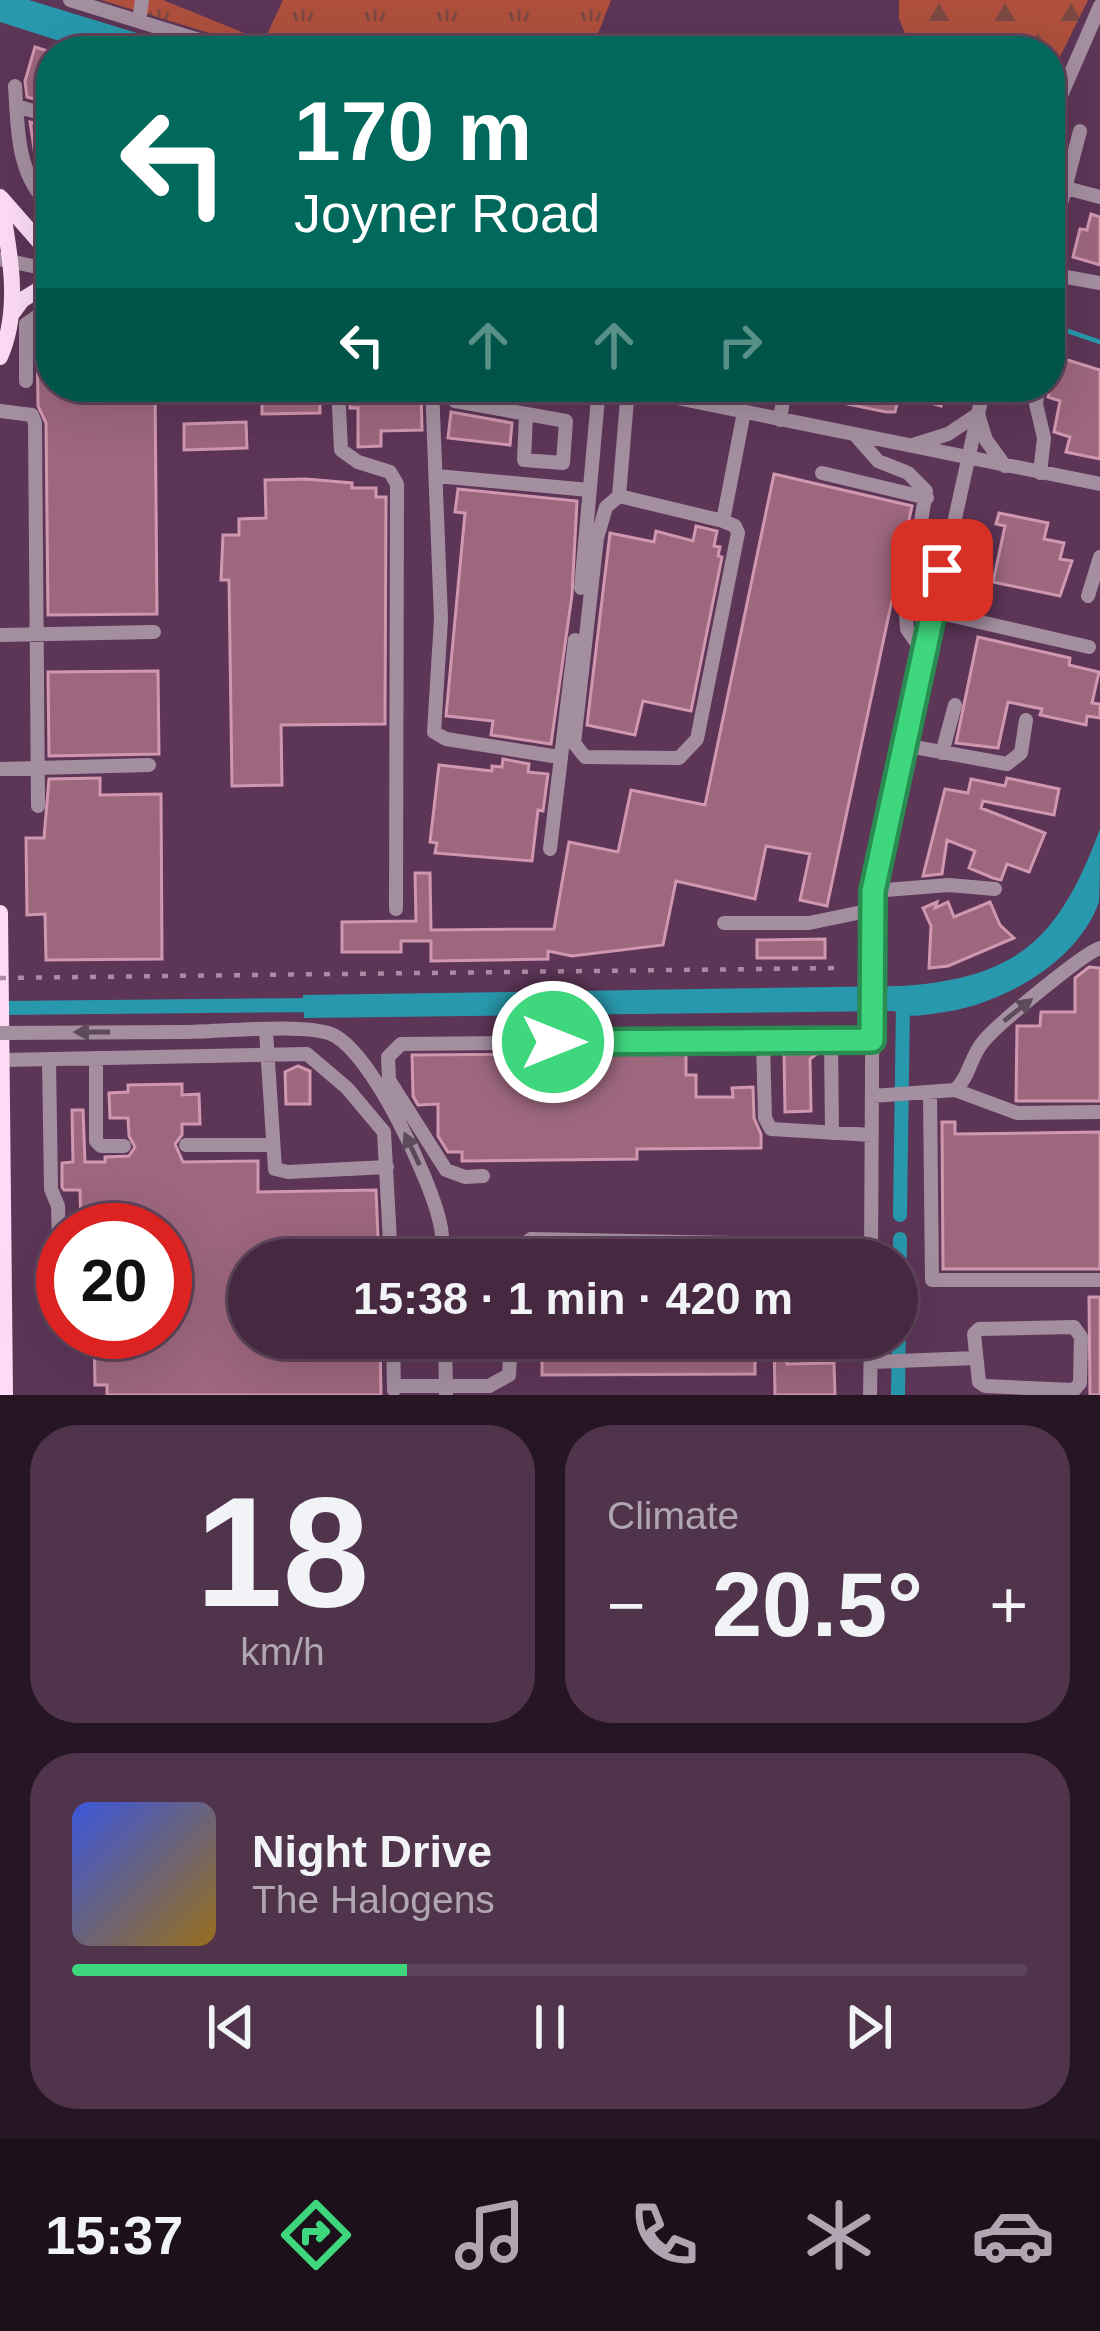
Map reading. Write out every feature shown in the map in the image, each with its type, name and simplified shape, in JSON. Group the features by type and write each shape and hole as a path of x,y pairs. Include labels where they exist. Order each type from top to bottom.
{"main road":[{"path":"0,197 36,238"},
{"path":"0,197 10,317 0,357"},
{"path":"10,317 22,300 36,291"},
{"path":"0,913 5,1395"}],"street":[{"path":"70,0 187,36"},
{"path":"139,21 142,0"},
{"path":"1065,86 1100,6"},
{"path":"15,86 25,168 36,189"},
{"path":"16,106 36,112"},
{"path":"1065,192 1080,131"},
{"path":"1066,188 1100,196"},
{"path":"5,260 36,267"},
{"path":"1065,277 1100,283"},
{"path":"26,381 26,323 36,317"},
{"path":"339,402 341,450 358,462 390,472 397,484 396,909"},
{"path":"433,402 441,619 434,732 446,740 560,757"},
{"path":"460,402 566,421 565,460 560,465 524,460 526,415"},
{"path":"550,849 598,402"},
{"path":"619,496 723,520 735,526 739,541 695,744 679,758 585,757 574,743 586,613 602,518 606,506 619,496 632,402"},
{"path":"696,402 1100,484"},
{"path":"722,408 723,402"},
{"path":"780,420 783,402"},
{"path":"871,1239 873,891 981,402"},
{"path":"1036,402 1044,438 1040,473"},
{"path":"0,411 23,411 35,422 38,806"},
{"path":"723,520 744,412"},
{"path":"908,446 948,434 978,414"},
{"path":"978,414 986,440 1005,466"},
{"path":"856,436 878,461 923,484 927,498 906,614 907,629 923,652"},
{"path":"566,444 593,449"},
{"path":"822,473 927,498"},
{"path":"436,476 589,490"},
{"path":"952,529 980,538 978,571"},
{"path":"1088,596 1100,556"},
{"path":"932,611 1089,647"},
{"path":"0,635 154,632"},
{"path":"942,753 955,705"},
{"path":"903,745 995,764 1013,762 1021,753 1027,720"},
{"path":"0,769 148,765"},
{"path":"873,891 949,885 995,890"},
{"path":"724,923 809,923 872,910"},
{"path":"955,1090 966,1078 982,1042 1004,1020 1100,947"},
{"path":"2,1030 320,1031 340,1039 412,1147 440,1222 441,1239"},
{"path":"266,1031 272,1160 280,1171 387,1167"},
{"path":"483,1176 446,1171 389,1080 386,1069 393,1050 401,1044 831,1040 873,1034"},
{"path":"831,1040 832,1133"},
{"path":"764,1041 767,1125 778,1131 872,1135"},
{"path":"2,1066 49,1059 308,1054 347,1088 384,1132 390,1239"},
{"path":"96,1058 96,1141 101,1146 124,1146"},
{"path":"49,1059 52,1189 57,1203"},
{"path":"872,1096 955,1090 1017,1113 1100,1112"},
{"path":"930,1094 932,1280 1100,1280"},
{"path":"186,1145 271,1145"},
{"path":"1073,1327 1081,1337 1080,1383 1070,1391 986,1386 977,1378 976,1358 974,1334 979,1329 1073,1327"},
{"path":"870,1395 871,1362 976,1358"},
{"path":"393,1359 394,1390 505,1387"},
{"path":"446,1359 446,1390"}],"green space":[{"path":"101,0 163,0 252,36 219,36"},
{"path":"283,0 611,0 597,36 266,36"},
{"path":"899,0 1088,0 1065,47 1065,36 906,36"}],"water":[{"path":"0,0 29,0 147,36 44,36 0,22"},
{"path":"1100,829 1099,902 1073,945 1033,978 962,1009 915,1016 894,1011 304,1018 303,995 901,986 977,973 1006,961 1051,924 1069,898"}],"building":[{"path":"35,47 36,100 27,97 25,81"},
{"path":"30,122 36,123 36,162"},
{"path":"1091,214 1100,217 1100,265 1073,257 1080,229 1087,230"},
{"path":"1065,359 1100,370 1100,459 1066,452 1070,437 1054,432 1060,402 1065,402"},
{"path":"38,402 155,402 157,614 48,615 46,423"},
{"path":"262,402 320,402 320,413 262,414"},
{"path":"350,402 421,402 422,430 381,431 381,446 358,447 358,408 350,408"},
{"path":"838,402 898,402 895,412"},
{"path":"451,412 512,423 510,445 448,438"},
{"path":"246,422 247,448 184,450 184,424"},
{"path":"774,474 912,506 827,906 800,900 810,854 766,846 755,899 676,881 663,945 572,956 548,951 548,959 431,961 431,941 401,941 401,952 342,952 342,922 416,921 415,873 430,873 431,930 554,929 569,842 618,852 631,790 705,805"},
{"path":"306,479 376,488 376,497 386,497 385,724 281,725 282,785 232,786 229,580 221,580 223,535 239,535 239,519 266,518 265,480"},
{"path":"458,489 577,501 572,595 551,744 491,735 493,721 446,716 465,513 455,512"},
{"path":"999,513 1048,523 1044,539 1064,543 1060,559 1072,561 1060,596 993,582 1005,526 996,524"},
{"path":"696,526 717,531 714,546 720,547 718,556 722,557 691,711 643,701 635,735 587,725 610,533 654,542 656,531 693,541"},
{"path":"978,637 1070,658 1069,665 1099,672 1092,703 1100,704 1100,718 1087,716 1086,725 1008,702 998,748 956,743"},
{"path":"158,671 159,754 49,756 48,672"},
{"path":"503,759 529,764 528,772 548,774 532,861 435,853 437,843 430,842 439,765 492,771 492,766 502,767"},
{"path":"100,778 100,795 161,794 162,959 46,960 45,914 27,915 26,838 44,838 49,779"},
{"path":"1007,778 1059,789 1054,815 983,801 981,808 1045,833 1029,872 1007,864 1001,880 993,878 969,868 975,851 947,840 942,874 923,876 945,789 968,793 971,779 1005,786"},
{"path":"937,902 935,908 948,902 954,917 990,902 1000,925 1014,938 948,966 929,968 931,926 923,908"},
{"path":"825,939 825,958 757,958 757,940"},
{"path":"1089,967 1100,968 1100,1101 1016,1101 1017,1026 1040,1026 1041,1012 1075,1012 1075,978"},
{"path":"784,1052 819,1052 810,1059 811,1111 785,1112"},
{"path":"686,1053 686,1075 696,1075 696,1097 733,1097 732,1088 753,1087 761,1148 637,1149 637,1159 462,1161 462,1152 448,1152 438,1136 438,1104 418,1105 413,1096 412,1055"},
{"path":"298,1066 310,1071 310,1104 286,1104 285,1072"},
{"path":"182,1084 182,1095 199,1094 200,1124 182,1124 182,1135 175,1144 183,1162 258,1161 258,1192 376,1190 378,1239 228,1239 228,1359 380,1359 381,1395 107,1395 107,1385 95,1385 95,1359 192,1359 192,1203 80,1203 80,1190 62,1187 62,1163 73,1162 72,1110 83,1110 85,1162 129,1156 135,1147 128,1118 110,1118 109,1093 128,1092 128,1085"},
{"path":"942,1122 955,1122 955,1134 1100,1132 1100,1269 943,1269"},
{"path":"1089,1297 1100,1297 1100,1395 1090,1395"},
{"path":"542,1359 755,1359 755,1374 542,1375"},
{"path":"774,1359 787,1359 787,1364 834,1363 835,1395 775,1395"}],"waterway":[{"path":"1065,330 1100,342"},
{"path":"900,1215 903,1003"},
{"path":"0,1008 319,1005"},
{"path":"898,1359 898,1395"}],"railway":[{"path":"0,978 844,968"}],"route":[{"path":"553,1042 872,1040 873,891 942,570"}]}
